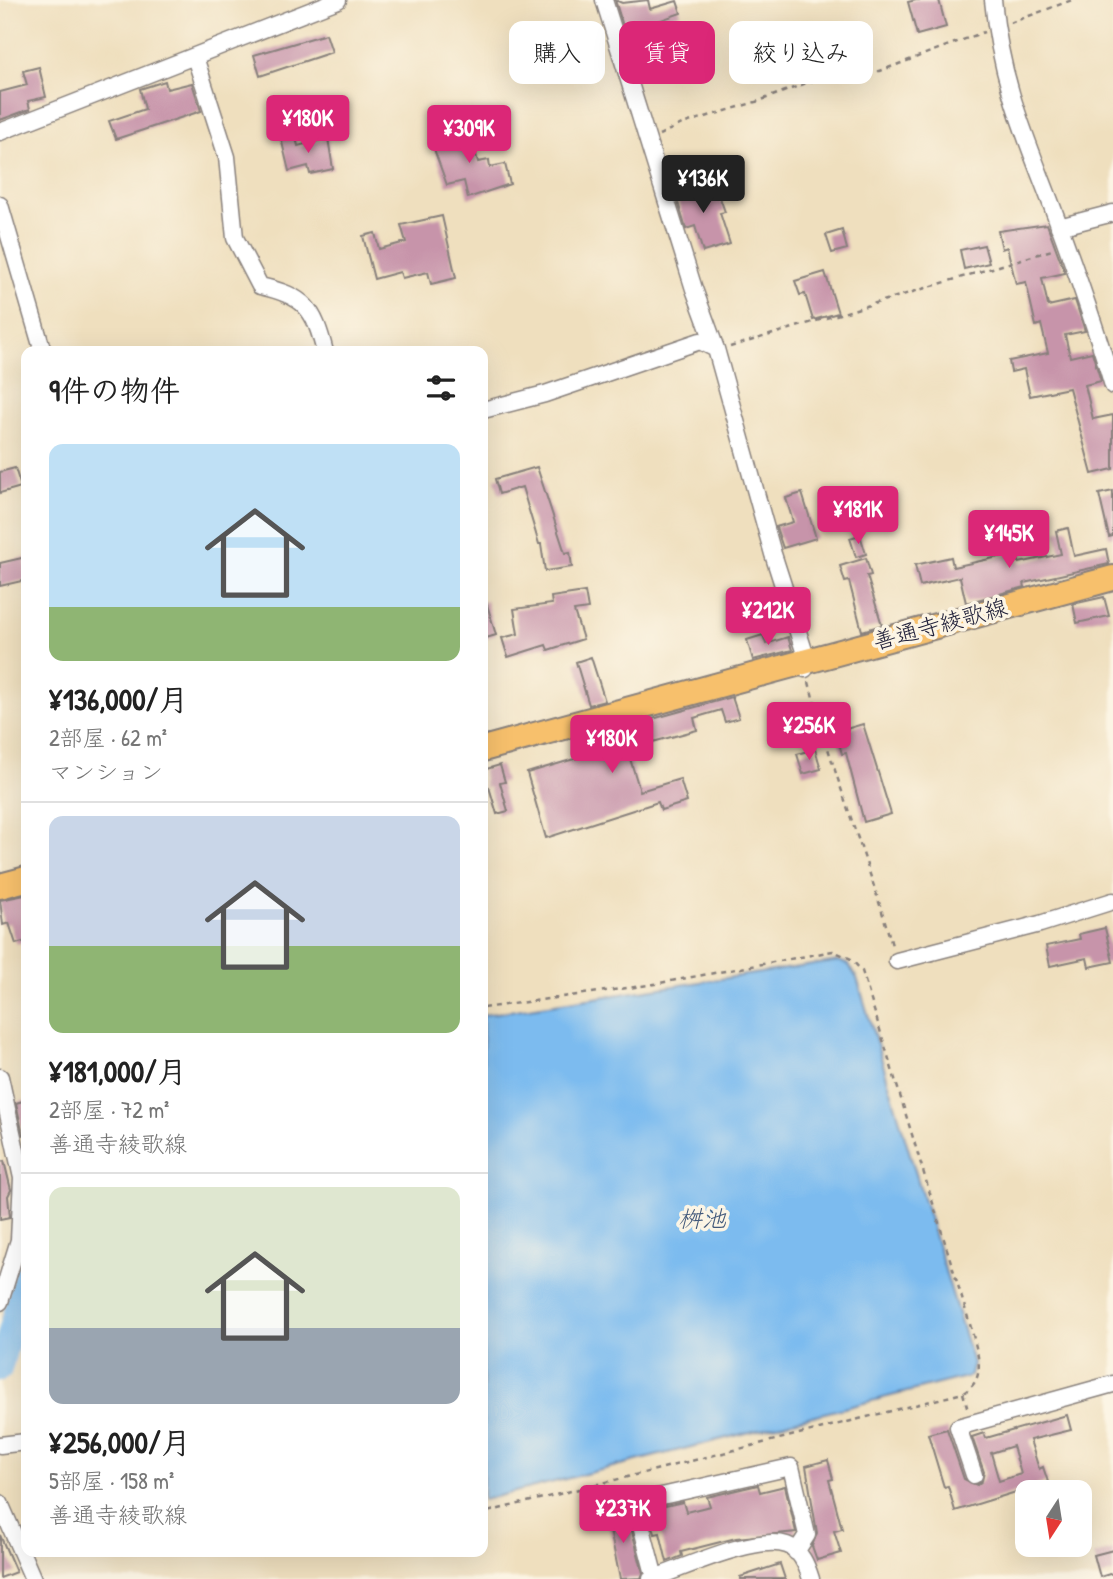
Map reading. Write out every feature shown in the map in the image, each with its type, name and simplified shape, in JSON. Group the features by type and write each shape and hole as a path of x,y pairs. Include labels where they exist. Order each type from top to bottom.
{"main road":[{"name":"善通寺綾歌線","path":"488,748 806,664 1113,578"},
{"path":"0,886 21,880"}],"street":[{"path":"0,132 338,0"},
{"path":"604,0 694,289 716,349 806,664"},
{"path":"993,0 995,27 1013,107 1097,331 1113,386"},
{"path":"195,57 227,157 238,246 260,286 288,292 313,311 324,346"},
{"path":"0,205 41,346"},
{"path":"1059,227 1113,213"},
{"path":"488,409 545,394 700,341 716,349"},
{"path":"897,961 1113,901"},
{"path":"0,1076 21,1173"},
{"path":"0,1302 21,1245"},
{"path":"974,1475 958,1427 1113,1384"},
{"path":"0,1445 21,1443"},
{"path":"796,1552 807,1535 791,1467 635,1502 657,1578 698,1560 747,1548 786,1545 805,1561 811,1579"},
{"path":"0,1503 21,1551"},
{"path":"23,1557 33,1579"}],"path":[{"path":"649,140 682,124 759,101 836,72 880,71 1073,0"},
{"path":"716,349 738,346 1065,246"},
{"path":"806,664 828,755 868,863 897,961"},
{"path":"488,1007 649,985 833,951 851,959 862,971 972,1331 980,1370 969,1390 963,1393 488,1512"},
{"path":"963,1393 968,1409"}],"water":[{"name":"桝池","path":"839,961 849,965 857,978 973,1363 970,1376 488,1499 488,1014"}],"building":[{"path":"615,0 622,3 648,0 650,9 677,1 681,13 658,21 621,21"},
{"path":"939,0 946,27 917,35 908,2"},
{"path":"326,34 332,52 260,76 254,55"},
{"path":"39,67 46,97 28,101 30,109 0,120 0,92 27,85 23,71"},
{"path":"165,81 167,89 192,83 201,111 116,139 109,121 145,109 140,89"},
{"path":"468,125 478,162 489,160 490,167 505,164 510,184 468,198 464,181 447,185 434,149 448,146 445,131"},
{"path":"295,134 298,146 328,138 333,169 310,174 308,166 289,171 281,138"},
{"path":"678,177 683,193 715,184 725,212 720,213 730,244 703,252 695,226 686,229 671,179"},
{"path":"442,216 456,278 431,284 428,272 402,278 400,272 374,279 363,236 375,233 379,249 406,242 401,225"},
{"path":"1047,224 1065,273 1042,278 1048,306 1075,300 1085,331 1065,335 1070,357 1092,352 1101,381 1085,385 1093,419 1113,415 1113,469 1092,474 1069,388 1030,396 1024,369 1011,372 1009,361 1048,353 1041,324 1036,326 1026,282 1016,284 1007,247 1002,249 998,231"},
{"path":"842,230 847,249 832,253 826,235"},
{"path":"984,245 989,263 964,269 960,250"},
{"path":"825,272 838,313 813,320 805,294 800,295 795,281"},
{"path":"537,467 565,553 570,552 572,567 545,571 541,544 522,487 499,494 495,479"},
{"path":"15,468 21,487 0,493 0,472"},
{"path":"1113,491 1113,536 1109,537 1099,494"},
{"path":"802,493 816,538 783,548 776,527 793,522 786,498"},
{"path":"1068,528 1074,556 1106,549 1109,564 1024,583 1025,587 966,603 960,577 920,586 915,565 951,557 953,567 1017,553 1019,563 1061,554 1056,531"},
{"path":"860,535 866,554 856,557 850,538"},
{"path":"21,558 21,581 0,586 0,563"},
{"path":"866,558 871,575 867,576 882,625 862,631 849,581 845,582 840,566"},
{"path":"585,592 588,609 574,611 583,639 548,650 546,645 508,657 502,638 518,634 514,609 552,604 551,597"},
{"path":"1104,597 1109,616 1077,623 1073,604"},
{"path":"488,608 496,635 488,637"},
{"path":"763,635 766,644 788,637 792,650 753,660 747,640"},
{"path":"591,657 605,701 589,705 576,662"},
{"path":"732,697 739,718 725,722 721,710 694,718 697,730 627,749 640,791 680,779 687,802 661,810 658,802 546,838 527,773 581,757 578,749 640,730 638,723"},
{"path":"863,724 891,814 864,822 846,753 842,754 836,732"},
{"path":"815,749 821,769 803,774 797,754"},
{"path":"500,765 505,782 500,783 508,811 497,814 488,787 488,769"},
{"path":"21,896 21,942 16,944 9,923 3,925 0,900"},
{"path":"1105,928 1113,962 1089,967 1087,958 1050,966 1046,946 1080,939 1079,934"},
{"path":"21,1102 21,1126 16,1103"},
{"path":"4,1161 11,1190 8,1196 10,1217 0,1219 0,1162"},
{"path":"1067,1415 1071,1430 1030,1440 1039,1469 1043,1467 1047,1480 1015,1480 1015,1492 955,1511 948,1486 944,1487 928,1434 947,1429 964,1479 977,1485 982,1481 984,1472 972,1437 984,1433 986,1438","holes":["1013,1446 1021,1474 999,1481 991,1453"]},
{"path":"828,1460 833,1479 829,1480 842,1529 834,1531 841,1553 817,1560 812,1546 817,1533 806,1466"},
{"path":"758,1485 760,1492 785,1486 796,1532 736,1538 681,1552 682,1556 667,1562 660,1533 655,1534 652,1522 664,1519 661,1507 683,1502 686,1512 710,1506 707,1497"},
{"path":"609,1508 611,1516 627,1512 643,1573 641,1578 620,1579 610,1530 607,1521 602,1522 599,1510"},
{"path":"0,1535 16,1572 0,1578"},
{"path":"1113,1550 1113,1573 1100,1577 1094,1555"},
{"path":"780,1564 785,1579 740,1579 740,1577"}],"waterway":[{"path":"0,1369 21,1293"}]}
